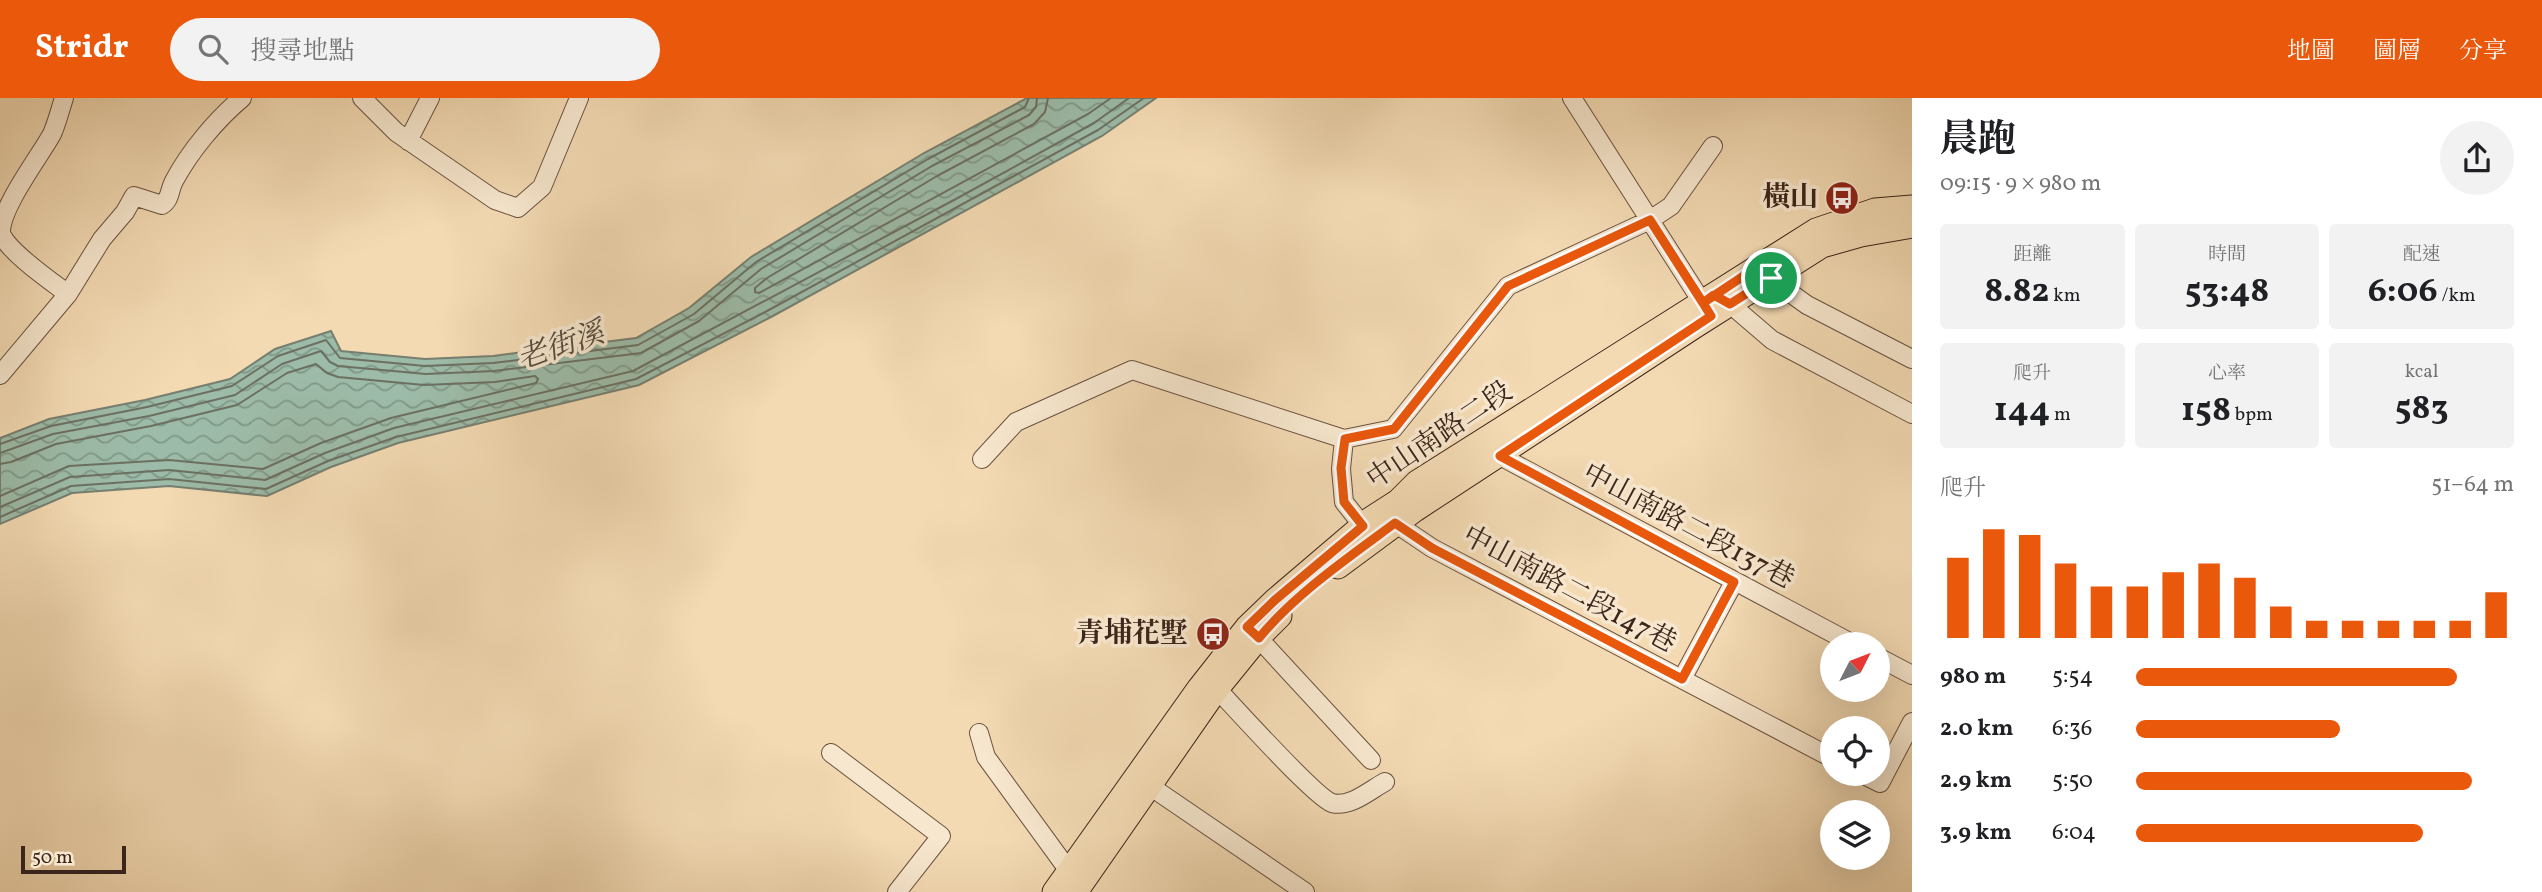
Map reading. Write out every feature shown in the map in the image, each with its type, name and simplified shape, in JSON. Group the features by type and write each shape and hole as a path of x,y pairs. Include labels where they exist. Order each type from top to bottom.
{"main road":[{"path":"1819,238 1875,210 1912,207"},
{"path":"1819,238 1912,226"},
{"name":"中山南路二段","path":"1143,781 1217,689 1275,600 1363,526 1398,501 1417,482 1819,238"},
{"name":"中山南路二段","path":"1054,892 1073,882 1143,781 1199,688 1253,632 1285,611 1395,523 1500,456 1714,304"}],"street":[{"path":"64,98 52,133 6,206 0,223 2,235 23,259 68,294"},
{"path":"0,375 68,294 102,239 125,212 134,196 162,205 168,201 173,182 192,154 225,112 242,98"},
{"path":"362,98 408,141 495,200 518,208 542,187 579,98"},
{"path":"408,141 430,98"},
{"path":"1572,98 1650,220 1714,304 1772,340 1912,414"},
{"path":"982,458 1016,422 1132,370 1345,439 1394,429 1508,286 1650,220 1671,206 1713,146"},
{"path":"1763,274 1807,305 1912,359"},
{"path":"1345,439 1341,468 1344,502 1363,526"},
{"name":"中山南路二段137巷","path":"1500,456 1830,632"},
{"name":"中山南路二段147巷","path":"1395,523 1432,548 1820,752"},
{"path":"1682,679 1734,582"},
{"path":"1253,632 1371,760"},
{"path":"1890,663 1912,675"},
{"path":"1217,689 1311,786 1331,803 1347,803 1385,782"},
{"path":"1890,764 1912,722"},
{"path":"979,733 986,757 1073,882"},
{"path":"831,753 942,836 897,892"},
{"path":"1143,781 1305,892"}],"water":[{"path":"1027,98 1156,98 1102,136 771,317 639,385 398,443 331,467 267,496 169,486 72,493 0,524 0,438 49,419 145,400 230,379 275,349 331,331 341,351 425,359 493,356 636,338 689,308 751,257 924,153"}],"place":[{"name":"橫山","path":"1842,198"},
{"name":"青埔花墅","path":"1213,634"}],"route":[{"path":"1771,278 1730,304 1714,295 1703,303 1650,220 1508,286 1394,429 1345,439 1341,468 1344,502 1363,526 1247,627 1259,638 1285,611 1395,523 1432,548 1682,679 1734,582 1500,456 1711,316 1703,303 1714,295 1754,269 1771,278"}],"water label":[{"name":"老街溪","path":"561,347"}]}
